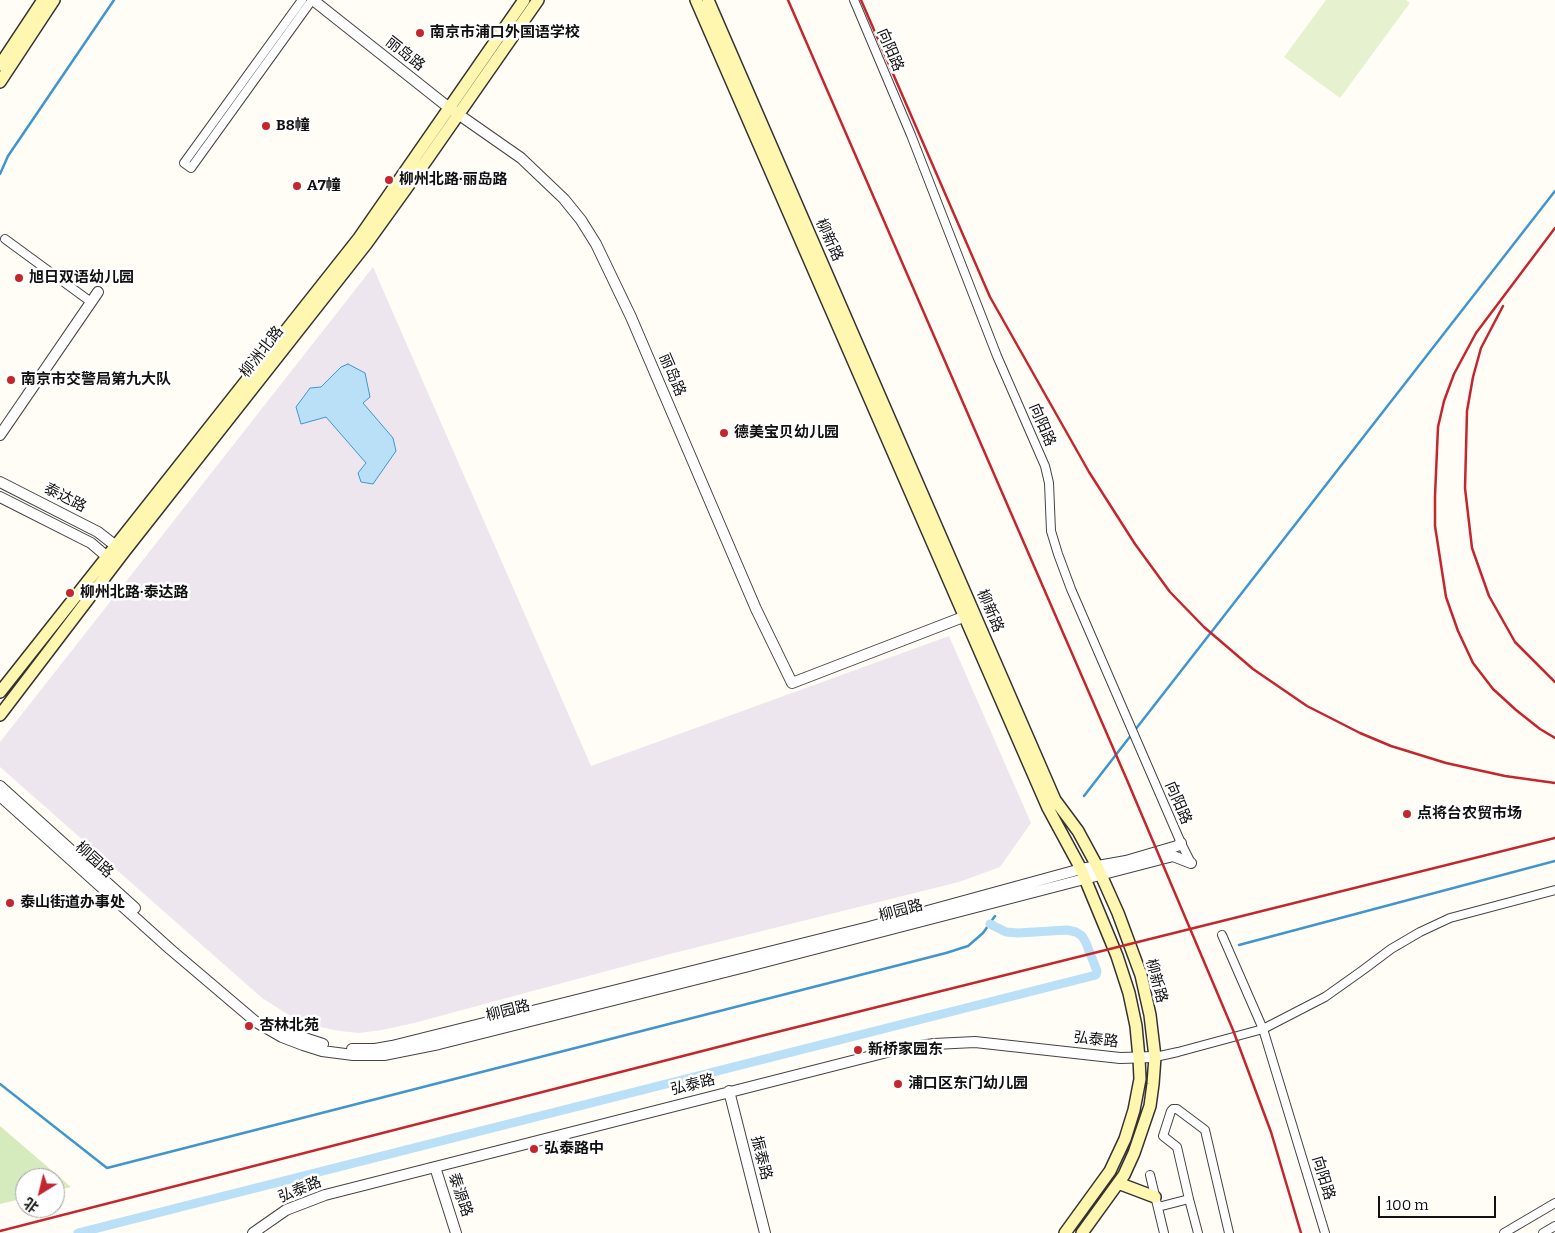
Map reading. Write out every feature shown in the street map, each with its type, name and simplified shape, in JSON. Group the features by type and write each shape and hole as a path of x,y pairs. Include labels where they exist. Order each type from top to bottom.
{"main road":[{"path":"0,65 43,0"},
{"path":"0,82 54,0"},
{"name":"柳洲北路","path":"0,715 119,548 359,238 524,0"},
{"name":"柳洲北路","path":"119,548 367,242 538,0"},
{"name":"柳新路","path":"696,0 970,615 1055,800 1078,831 1099,870 1118,913 1140,974 1150,1015 1155,1057 1150,1106 1134,1154 1118,1183 1082,1233"},
{"name":"柳新路","path":"708,0 970,615 1048,808 1083,874 1117,956 1129,993 1136,1026 1140,1079 1134,1110 1125,1139 1110,1171 1065,1233"},
{"name":"柳洲北路","path":"0,692 110,560"},
{"path":"1118,1183 1156,1202"}],"street":[{"path":"302,0 184,163 191,168 312,0"},
{"name":"丽岛路","path":"312,0 448,107 521,158 564,199 581,220 596,244 631,317 756,609 792,683 970,615"},
{"name":"向阳路","path":"854,0 929,180 997,356 1045,466 1049,483 1051,531 1071,590 1191,863"},
{"path":"5,239 91,302"},
{"path":"0,435 98,292"},
{"name":"泰达路","path":"0,482 98,532 119,548"},
{"name":"泰达路","path":"0,497 90,543 110,560"},
{"name":"柳园路","path":"0,786 257,1015 285,1031 323,1044 343,1048 375,1049 392,1046 1083,874"},
{"name":"柳园路","path":"0,796 170,949 256,1022 282,1037 303,1045 322,1051 353,1056 384,1055 439,1044 736,970 1083,874"},
{"path":"1099,870 1177,846 1181,843"},
{"path":"1083,874 1173,856 1191,863"},
{"path":"1155,1057 1263,1029 1325,997 1391,949 1420,932 1450,918 1555,890"},
{"name":"向阳路","path":"1222,934 1263,1029 1325,1233"},
{"name":"弘泰路","path":"252,1233 273,1218 300,1204 354,1186 434,1168 863,1057 934,1044 975,1042 1120,1058 1155,1057"},
{"name":"振泰路","path":"729,1091 765,1233"},
{"path":"1198,1233 1177,1147 1164,1136 1173,1109 1177,1109 1205,1130 1229,1233"},
{"name":"泰源路","path":"434,1168 456,1233"},
{"path":"1150,1175 1164,1233"},
{"path":"1156,1202 1190,1199"},
{"path":"1504,1233 1555,1203"},
{"path":"1543,1233 1555,1226"}],"shaded area":[{"path":"373,267 591,766 949,636 1031,823 1000,867 959,882 670,954 414,1023 359,1033 339,1031 316,1026 289,1015 262,998 0,767 0,742"}],"green space":[{"path":"1326,0 1406,0 1410,3 1340,98 1284,57"},
{"path":"0,1126 49,1168 15,1168 15,1200 0,1204"},
{"path":"65,1182 71,1187 65,1188"}],"water":[{"path":"348,364 365,373 370,397 363,403 393,438 396,451 373,484 361,482 358,473 366,463 326,417 301,424 296,407 310,388 321,387 341,367"}],"waterway":[{"path":"0,174 8,156 114,0"},
{"path":"1135,730 1555,191"},
{"path":"1084,796 1132,734"},
{"path":"1239,945 1555,861"},
{"path":"0,1084 107,1168 946,953 968,946 983,933 995,916"},
{"path":"78,1233 1096,975 1097,971 1086,943 1082,936 1076,932 1067,930 1006,932 990,924"}],"railway":[{"path":"788,0 1127,780 1233,1030 1271,1132 1301,1233"},
{"path":"861,0 990,297 1089,472 1135,544 1170,592 1204,627 1253,669 1307,706 1360,733 1391,746 1446,763 1505,776 1555,783"},
{"path":"1555,228 1476,333 1454,374 1444,401 1438,427 1435,496 1435,526 1446,597 1458,631 1473,663 1493,689 1540,729 1555,738"},
{"path":"1503,306 1481,348 1473,377 1467,411 1465,488 1472,548 1489,596 1515,642 1555,682"},
{"path":"0,1231 761,1036 1555,838"}],"place":[{"name":"南京市浦口外国语学校","path":"420,33"},
{"name":"B8幢","path":"266,126"},
{"name":"柳州北路·丽岛路","path":"389,180"},
{"name":"A7幢","path":"297,186"},
{"name":"旭日双语幼儿园","path":"19,278"},
{"name":"南京市交警局第九大队","path":"11,380"},
{"name":"德美宝贝幼儿园","path":"724,433"},
{"name":"柳州北路·泰达路","path":"70,593"},
{"name":"点将台农贸市场","path":"1407,814"},
{"name":"泰山街道办事处","path":"10,903"},
{"name":"杏林北苑","path":"249,1026"},
{"name":"新桥家园东","path":"858,1050"},
{"name":"浦口区东门幼儿园","path":"898,1084"},
{"name":"弘泰路中","path":"534,1149"}]}
